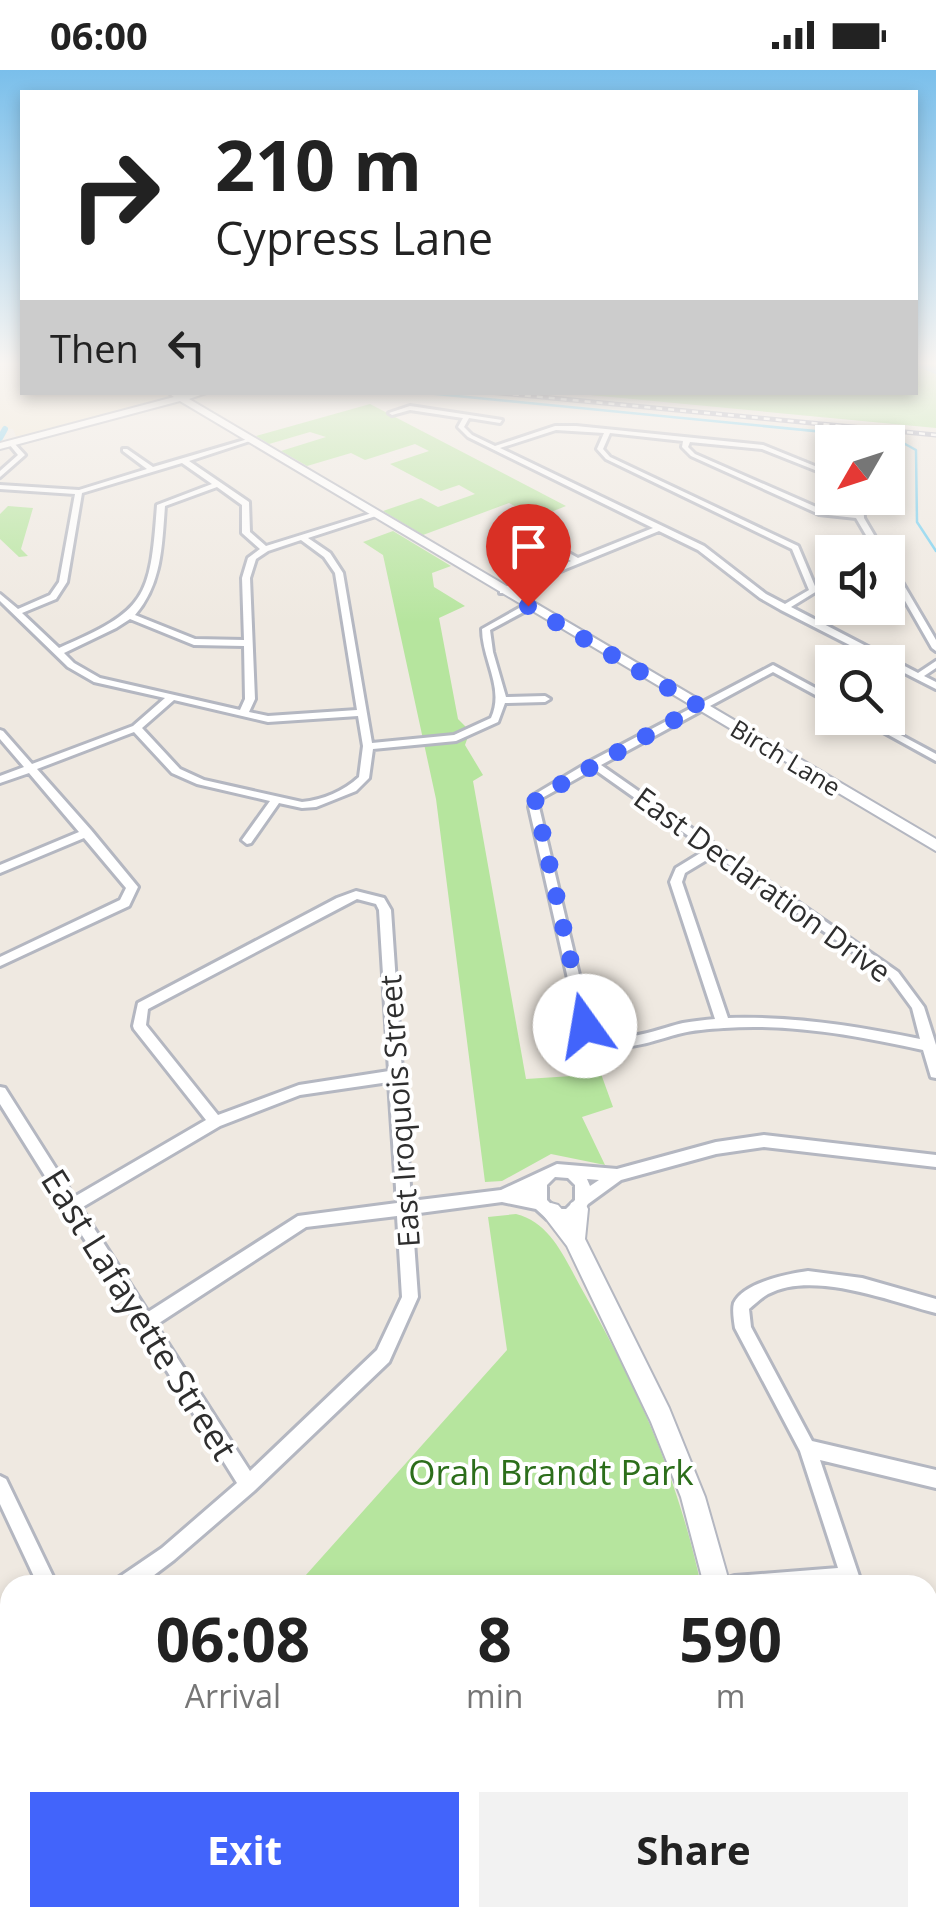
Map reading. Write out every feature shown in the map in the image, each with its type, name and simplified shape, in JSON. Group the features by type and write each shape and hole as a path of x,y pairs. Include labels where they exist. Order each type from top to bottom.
{"street":[{"path":"0,475 22,455 14,450"},
{"path":"126,450 151,469"},
{"path":"0,486 79,492 218,450"},
{"name":"Birch Lane","path":"266,450 936,846"},
{"path":"497,450 701,548 784,608 936,686"},
{"path":"601,450 608,458 795,548 813,591 784,608"},
{"path":"688,450 822,512 860,516 871,535"},
{"path":"770,450 815,466"},
{"path":"183,460 246,504 246,533 265,549"},
{"path":"58,652 131,616 146,601 154,582 161,505 218,484"},
{"path":"17,612 53,597 63,582 79,492"},
{"path":"244,714 250,699 248,565 265,549 371,512"},
{"path":"503,591 659,528"},
{"path":"136,728 185,778 275,801 316,804 352,789 364,778 368,746 359,713 339,574 327,555 302,537"},
{"path":"541,541 578,561"},
{"path":"905,593 936,648"},
{"path":"0,596 84,676 287,721 359,713"},
{"path":"368,746 471,734 495,720 503,700 486,644 486,629 528,606"},
{"path":"131,616 194,642 249,643"},
{"path":"922,621 936,621"},
{"path":"919,676 936,664"},
{"path":"815,691 773,668 535,799 585,1026 598,1039 618,1042 723,1023 795,1023 930,1046"},
{"path":"0,780 136,728 171,698"},
{"path":"503,700 545,698"},
{"path":"0,733 129,878 132,889 125,902 0,962"},
{"path":"893,735 936,758"},
{"name":"East Declaration Drive","path":"593,764 894,974 918,1007 936,1073"},
{"path":"247,840 275,801"},
{"path":"0,869 87,832"},
{"path":"716,848 680,871 676,882 723,1023"},
{"name":"East Iroquois Street","path":"214,1122 139,1026 142,1006 341,901 371,896 385,910 410,1296 383,1356 248,1485"},
{"path":"72,1206 214,1122 299,1090 398,1075"},
{"name":"East Lafayette Street","path":"0,1092 248,1485"},
{"path":"146,1323 303,1221 502,1196 553,1172 617,1176 716,1148 764,1141 936,1161"},
{"path":"568,1172 584,1186 574,1239"},
{"path":"502,1196 565,1214 617,1176"},
{"path":"541,1178 536,1190 546,1208 574,1239 661,1416 694,1497 714,1575"},
{"path":"850,1575 807,1448 743,1328 741,1306 758,1292 802,1278 839,1281 936,1306"},
{"path":"807,1448 936,1479"},
{"path":"139,1575 248,1485"},
{"path":"0,1486 43,1575"}],"green space":[{"path":"397,450 365,460 351,453 307,466 281,451"},
{"path":"426,450 458,450 566,506 536,518 509,503 423,535 383,511 421,498 438,507 475,494 459,485 441,491 390,464 429,451"},
{"path":"8,506 33,508 21,549 28,556 19,557 0,539 0,514"},
{"path":"393,531 451,566 432,573 434,587 465,606 439,618 458,719 470,731 465,745 483,775 473,781 526,1079 572,1076 584,1057 596,1060 613,1107 582,1117 605,1165 551,1154 502,1181 485,1182 436,799 383,555 363,542"},
{"name":"Orah Brandt Park","path":"516,1214 529,1219 558,1246 622,1364 654,1434 698,1575 306,1575 507,1350 488,1217"}],"waterway":[{"path":"915,450 917,522 936,551"}],"route":[{"path":"528,606 699,706 535,799 585,1026"}]}
